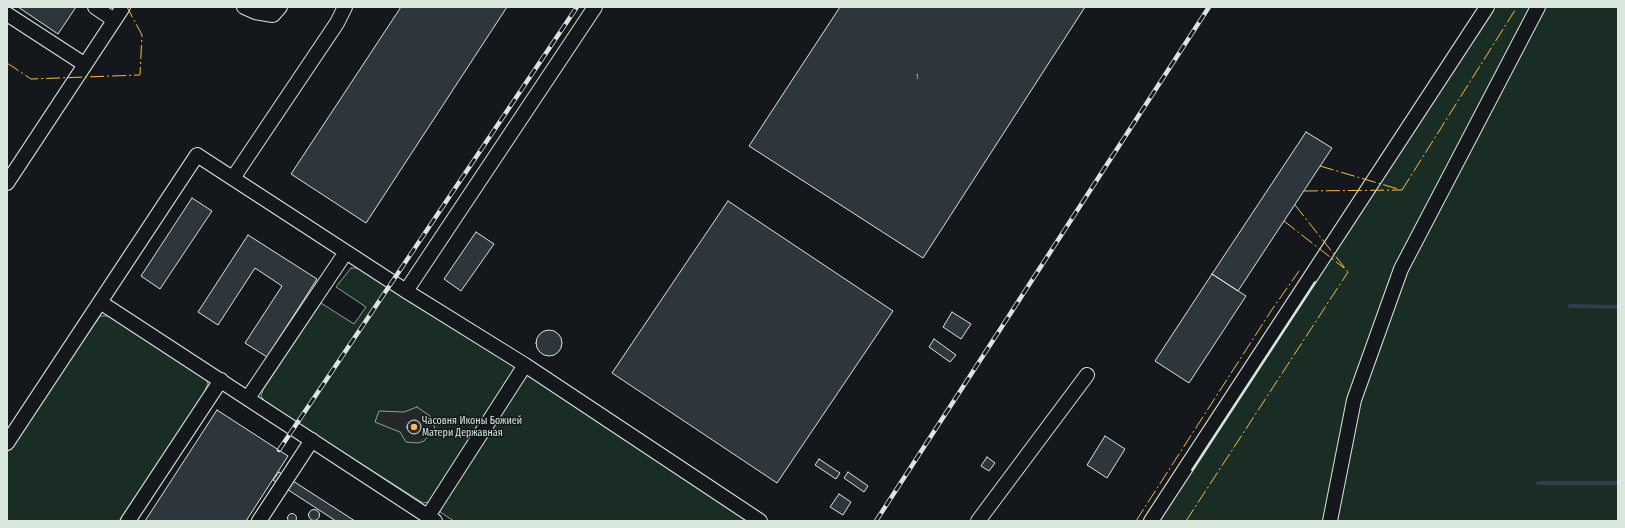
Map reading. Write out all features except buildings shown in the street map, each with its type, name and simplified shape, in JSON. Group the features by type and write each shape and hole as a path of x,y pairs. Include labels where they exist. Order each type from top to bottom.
{"lane":[{"path":"95,7 114,20"},
{"path":"7,183 123,7"},
{"path":"244,7 255,12 273,15 280,7"},
{"path":"233,178 337,23 345,7"},
{"path":"406,291 595,7"},
{"path":"1151,521 1487,7"},
{"path":"1330,521 1354,400 1401,269 1538,7"},
{"path":"7,14 84,64"},
{"path":"7,443 197,155 406,291 525,365 760,521"},
{"path":"248,398 346,252"},
{"path":"100,302 432,518 525,365"},
{"path":"978,521 1087,375"},
{"path":"128,521 221,380"},
{"path":"259,521 312,440"}],"green space":[{"path":"1493,7 1618,7 1618,521 1158,521"},
{"path":"351,268 358,268 514,367 515,371 429,502 423,503 266,403 261,396 263,390 321,303 354,324 366,307 336,287"},
{"path":"100,316 113,316 203,376 208,383 203,395 119,521 7,521 7,453"},
{"path":"529,375 750,521 454,521 440,512 440,507 526,376"}],"shaded area":[{"path":"417,407 430,416 435,428 424,441 418,443 406,442 400,432 375,422 379,411 404,412"}],"waterway":[{"path":"1570,306 1618,307"},
{"path":"1538,483 1618,483"}],"railway":[{"path":"279,450 577,7"},
{"path":"876,521 1209,7"}],"wall":[{"path":"1192,470 1315,282"}],"power":[{"path":"7,63 31,79 140,75 142,35 127,7"},
{"path":"1402,190 1517,7"},
{"path":"1320,166 1398,189"},
{"path":"1304,191 1402,190"},
{"path":"1295,205 1348,272"},
{"path":"1284,221 1344,268"},
{"path":"1136,521 1271,311 1299,271"},
{"path":"1186,521 1348,272"}],"place":[{"name":"Часовня Иконы Божией Матери Державная","path":"414,427"}]}
